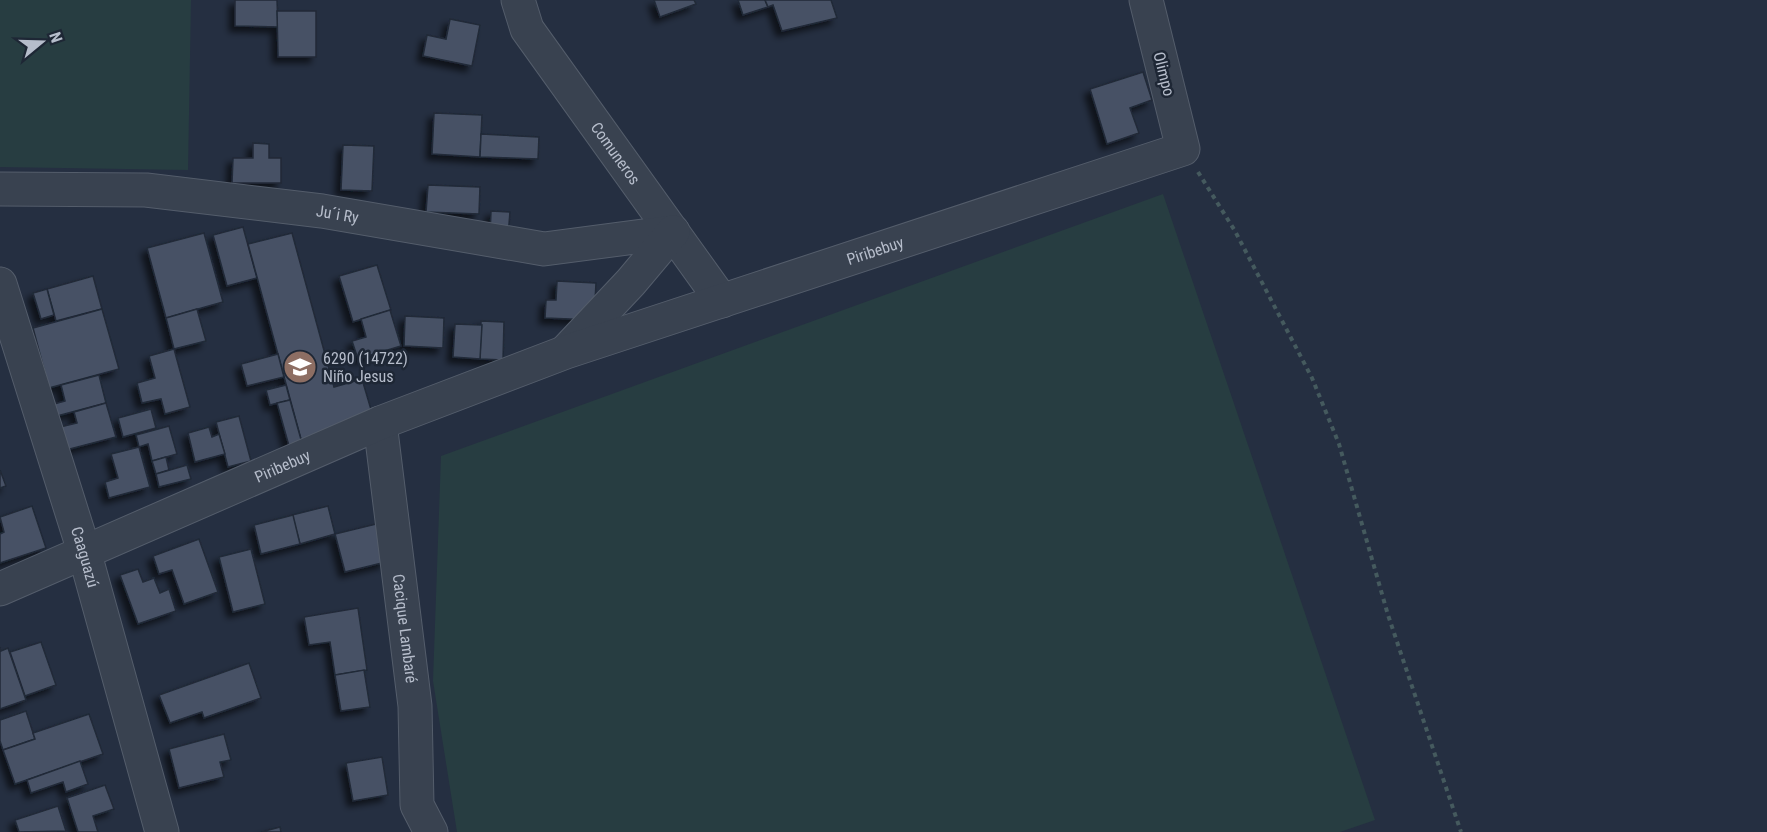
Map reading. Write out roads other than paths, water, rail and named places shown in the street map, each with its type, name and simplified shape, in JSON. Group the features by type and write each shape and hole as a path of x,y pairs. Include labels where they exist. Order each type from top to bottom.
{"street":[{"name":"Comuneros","path":"518,0 527,29 722,301"},
{"name":"Olimpo","path":"1146,0 1183,149"},
{"name":"Piribebuy","path":"0,589 380,423 566,352 1183,149"},
{"name":"Ju´i Ry","path":"0,189 146,190 322,212 544,249 673,232"},
{"name":"Piribebuy","path":"566,352 631,282 673,232"},
{"name":"Caaguazú","path":"0,284 84,551 162,832"},
{"name":"Cacique Lambaré","path":"380,423 415,706 417,805 431,832"}],"place":[{"name":"6290 (14722) Niño Jesus","path":"300,367"}]}
